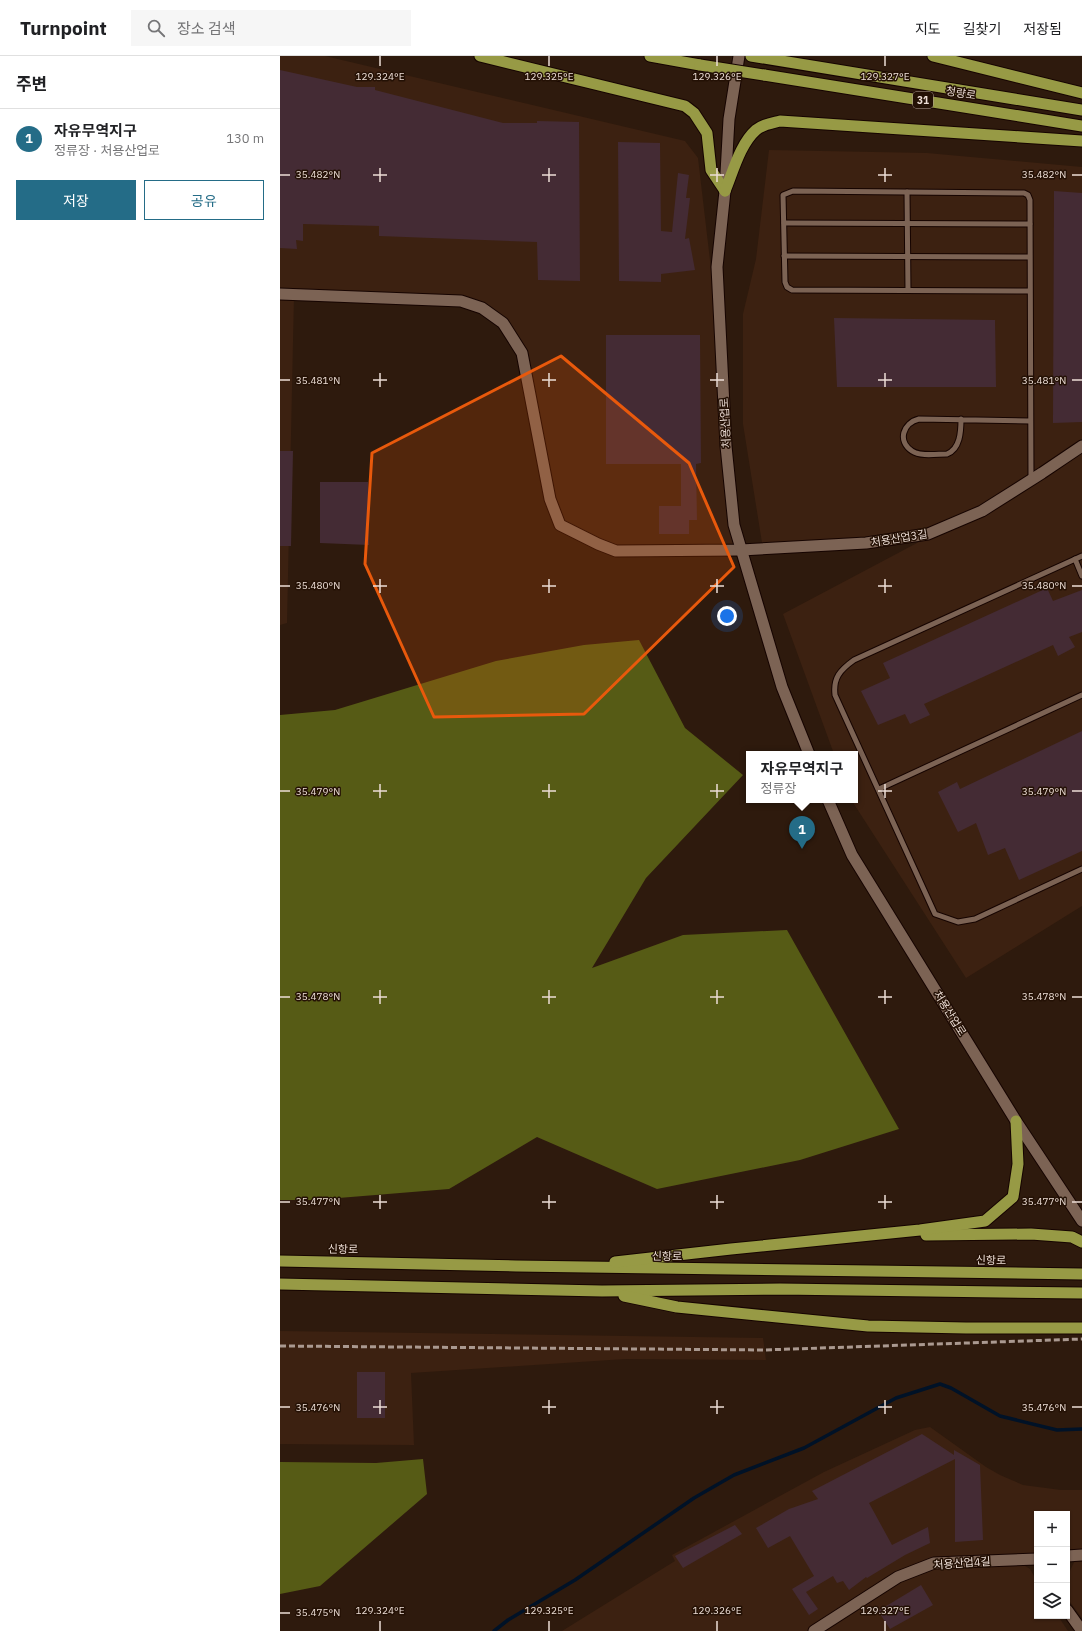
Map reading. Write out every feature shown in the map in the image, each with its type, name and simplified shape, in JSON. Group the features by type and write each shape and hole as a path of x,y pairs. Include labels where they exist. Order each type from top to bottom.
{"highway":[{"path":"480,56 685,106 694,113 708,133 712,170 725,191"},
{"name":"청량로","path":"650,56 1082,126"},
{"name":"청량로","path":"751,56 1082,110"},
{"path":"933,56 1082,93"},
{"path":"725,191 742,151 757,129 780,121 1082,142"},
{"path":"570,1267 920,1230 984,1221 1013,1197 1018,1164 1016,1121"},
{"path":"852,1237 1031,1234 1072,1238 1082,1242"},
{"name":"신항로","path":"280,1261 570,1267 1082,1274"},
{"path":"280,1284 602,1291 780,1289 1051,1294 1082,1293"},
{"path":"602,1291 677,1307 868,1326 1082,1328"}],"street":[{"name":"처용산업로","path":"739,56 729,119 725,191 717,267 726,446 734,526 782,687 808,751"},
{"name":"처용산업3길","path":"280,294 461,301 482,308 503,323 522,353 550,499 560,525 598,544 616,551 741,550 866,543 928,534 982,511 1082,446"},
{"name":"처용산업로","path":"829,803 852,855 1016,1121 1082,1221"},
{"path":"1070,1556 1082,1555"},
{"name":"처용산업4길","path":"814,1631 898,1577 934,1563 1034,1562"},
{"path":"1070,1614 1082,1631"}],"lane":[{"path":"1029,291 792,290 787,287 785,282 783,195 788,192 1024,193 1028,195 1030,200 1029,291 1031,480"},
{"path":"907,192 908,290"},
{"path":"784,223 1030,224"},
{"path":"784,256 1029,257"},
{"path":"961,419 958,442 951,453 917,453 912,451 905,444 905,428 912,420 961,419 1030,420"},
{"path":"1082,556 854,660 843,668 834,687 835,695 935,914 958,922 975,919 1082,869"},
{"path":"1075,559 1082,576"},
{"path":"879,790 1082,695"}],"highlighted area":[{"path":"561,356 689,463 734,567 584,714 434,717 365,564 372,453"}],"shaded area":[{"path":"280,56 325,56 685,141 698,158 721,354 741,550 616,551 560,525 522,353 503,323 461,301 294,295 287,623 280,625"},
{"path":"769,150 927,153 1082,167 1082,906 966,978 853,803 858,803 858,751 833,751 783,614 951,525 928,534 763,549 743,424 743,314 756,259"},
{"path":"280,1331 763,1338 766,1360 625,1359 411,1373 414,1445 280,1444"},
{"path":"930,1427 986,1467 1023,1485 1061,1490 1082,1490 1082,1618 1070,1602 1070,1571 1077,1556 1070,1556 1070,1511 1034,1511 1034,1559 1015,1560 1030,1569 1034,1576 1034,1619 1060,1619 1068,1631 562,1631 675,1561 672,1555 824,1472 915,1430"}],"green space":[{"path":"639,640 685,728 743,775 646,878 592,968 683,935 787,930 899,1129 800,1160 657,1189 537,1137 449,1189 314,1200 280,1200 280,715 335,710 496,661 584,645"},
{"path":"423,1459 427,1494 320,1586 280,1594 280,1462 376,1463"}],"building":[{"path":"280,70 357,87 375,87 375,90 503,123 537,123 537,121 579,122 580,281 538,280 537,242 379,236 379,226 303,224 303,241 296,240 297,249 280,248"},
{"path":"618,142 660,143 661,231 672,232 678,173 689,175 686,198 690,198 685,239 689,238 695,270 661,274 661,282 619,281"},
{"path":"1054,191 1082,193 1082,422 1053,423"},
{"path":"834,318 995,320 996,387 837,387"},
{"path":"606,335 700,335 701,463 696,464 697,520 689,520 689,534 659,534 659,506 681,506 681,464 606,464"},
{"path":"280,451 293,451 291,546 280,546"},
{"path":"320,482 368,482 369,545 320,543"},
{"path":"1047,588 1053,601 1082,590 1082,632 1069,637 1075,647 1058,656 1053,645 924,704 930,715 910,724 905,714 878,725 861,691 890,678 883,663"},
{"path":"1082,731 1082,851 1019,880 1005,848 988,855 976,823 958,832 938,792 957,782 960,789"},
{"path":"357,1372 385,1372 385,1418 357,1418"},
{"path":"922,1434 954,1455 954,1450 980,1465 983,1540 955,1542 955,1459 869,1503 892,1545 928,1527 930,1543 905,1555 867,1578 866,1577 849,1590 843,1581 837,1583 833,1576 806,1592 818,1609 809,1615 792,1589 814,1576 790,1536 768,1548 756,1528 789,1509 818,1499 812,1491"},
{"path":"735,1525 742,1534 683,1568 675,1556"},
{"path":"921,1585 933,1605 890,1629 878,1611"}],"waterway":[{"path":"494,1631 508,1620 575,1580 694,1498 734,1475 804,1448 896,1398 940,1384 951,1388 1000,1416 1057,1430 1082,1429"}],"railway":[{"path":"280,1346 764,1350 1082,1339"}],"place":[{"name":"자유무역지구","path":"802,849"}]}
